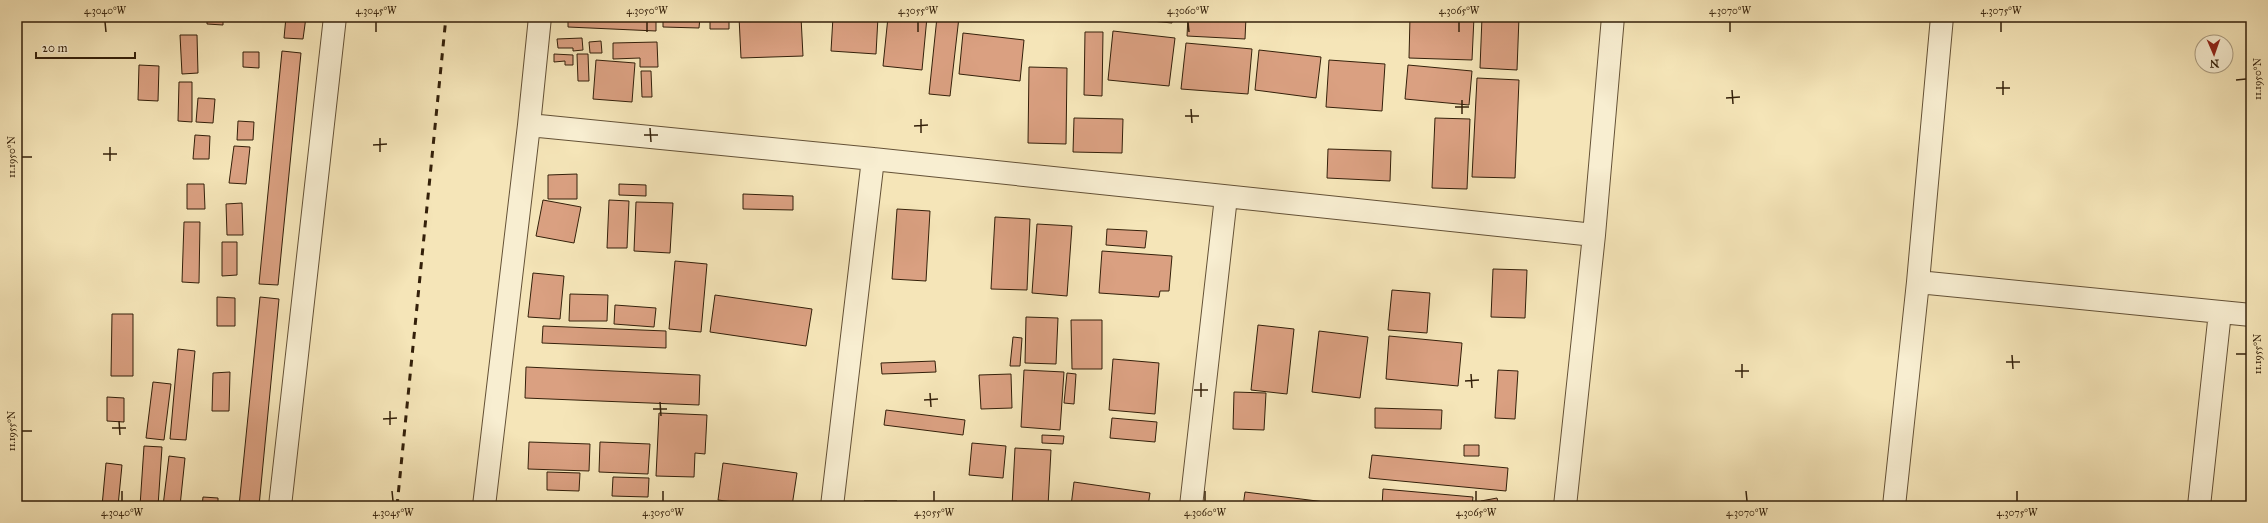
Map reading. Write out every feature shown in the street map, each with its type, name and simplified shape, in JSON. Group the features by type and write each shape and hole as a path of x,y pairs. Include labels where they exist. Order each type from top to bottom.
{"street":[{"path":"280,506 335,17"},
{"path":"484,506 529,125 540,17"},
{"path":"1565,506 1594,235 1613,17"},
{"path":"1894,506 1918,282 1942,17"},
{"path":"529,125 873,159 1594,235"},
{"path":"832,506 873,159"},
{"path":"1191,506 1226,197"},
{"path":"1918,282 2251,315"},
{"path":"2198,506 2220,312"}],"building":[{"path":"185,17 204,17 204,20 185,19"},
{"path":"207,17 223,17 223,25 207,24"},
{"path":"286,17 306,17 303,39 284,38"},
{"path":"568,17 656,17 656,31 568,27"},
{"path":"663,17 700,17 699,28 663,27"},
{"path":"710,17 729,17 729,29 710,29"},
{"path":"739,17 801,17 803,56 741,58"},
{"path":"833,17 878,17 876,54 831,51"},
{"path":"888,17 927,17 922,70 883,66"},
{"path":"937,17 959,17 950,96 929,94"},
{"path":"1071,17 1095,17 1095,19"},
{"path":"1111,17 1172,17 1172,23"},
{"path":"1188,17 1246,17 1245,39 1187,36"},
{"path":"1410,17 1474,17 1472,60 1409,58"},
{"path":"1482,17 1519,17 1517,70 1480,68"},
{"path":"1113,31 1175,38 1169,86 1108,80"},
{"path":"1085,32 1103,32 1102,96 1084,95"},
{"path":"963,33 1024,40 1020,81 959,74"},
{"path":"180,35 197,35 198,73 182,74"},
{"path":"582,38 583,50 573,51 573,48 558,48 557,39"},
{"path":"601,41 602,53 590,53 589,42"},
{"path":"657,42 658,67 640,67 640,58 613,59 613,43"},
{"path":"1186,43 1252,49 1248,94 1181,89"},
{"path":"1259,50 1321,57 1316,98 1255,90"},
{"path":"282,51 301,53 278,285 259,284"},
{"path":"243,52 259,52 259,68 243,67"},
{"path":"554,54 573,55 573,65 565,65 565,61 554,62"},
{"path":"577,54 588,54 589,81 578,81"},
{"path":"596,60 635,63 632,102 593,99"},
{"path":"1329,60 1385,64 1382,111 1326,107"},
{"path":"139,65 159,66 158,101 138,100"},
{"path":"1408,65 1472,71 1469,105 1405,99"},
{"path":"1029,67 1067,68 1066,144 1028,143"},
{"path":"641,71 651,71 652,97 642,97"},
{"path":"1477,78 1519,80 1515,178 1472,177"},
{"path":"179,82 192,82 192,122 178,121"},
{"path":"198,98 215,99 213,123 196,122"},
{"path":"1074,118 1123,119 1122,153 1073,152"},
{"path":"1435,118 1470,119 1467,189 1432,188"},
{"path":"238,121 254,122 253,140 237,140"},
{"path":"195,135 210,136 209,159 193,159"},
{"path":"234,146 250,147 246,184 229,183"},
{"path":"1328,149 1391,151 1390,181 1327,178"},
{"path":"577,174 577,199 548,199 548,175"},
{"path":"187,184 204,184 205,209 187,209"},
{"path":"619,184 646,185 646,196 619,195"},
{"path":"743,194 793,196 793,210 743,209"},
{"path":"543,200 581,207 574,243 536,236"},
{"path":"609,200 629,201 627,248 607,248"},
{"path":"636,202 673,203 670,253 634,251"},
{"path":"242,203 243,235 227,235 226,204"},
{"path":"897,209 930,211 926,281 892,279"},
{"path":"995,217 1030,219 1027,290 991,289"},
{"path":"184,222 200,222 199,283 182,282"},
{"path":"1037,224 1072,226 1067,296 1032,293"},
{"path":"1107,229 1147,231 1145,248 1106,245"},
{"path":"222,242 237,242 237,275 222,276"},
{"path":"1102,251 1172,256 1169,291 1160,291 1159,297 1099,293"},
{"path":"675,261 707,264 701,332 669,329"},
{"path":"1493,269 1527,270 1525,318 1491,317"},
{"path":"533,273 564,276 560,319 528,317"},
{"path":"1392,290 1430,293 1427,333 1388,330"},
{"path":"570,294 608,295 607,321 569,321"},
{"path":"715,295 812,309 806,346 710,332"},
{"path":"217,297 235,298 235,326 217,326"},
{"path":"260,297 279,299 259,506 239,506"},
{"path":"615,305 656,308 654,327 614,324"},
{"path":"112,314 133,314 133,376 111,376"},
{"path":"1026,317 1058,318 1056,364 1025,363"},
{"path":"1071,320 1102,320 1102,369 1072,369"},
{"path":"1258,325 1294,329 1287,394 1251,390"},
{"path":"543,326 666,331 666,348 542,343"},
{"path":"1319,331 1368,337 1360,398 1312,392"},
{"path":"1389,336 1462,343 1458,386 1386,379"},
{"path":"1013,337 1022,338 1020,366 1010,366"},
{"path":"178,349 195,351 186,440 170,439"},
{"path":"1113,359 1159,363 1155,414 1109,410"},
{"path":"935,361 936,372 882,374 881,363"},
{"path":"526,367 700,375 699,405 525,398"},
{"path":"1024,370 1064,372 1060,430 1021,427"},
{"path":"1498,370 1518,371 1515,419 1495,418"},
{"path":"230,372 229,411 212,411 213,373"},
{"path":"1067,373 1076,374 1074,404 1064,403"},
{"path":"1011,374 1012,408 981,409 979,375"},
{"path":"153,382 171,384 164,440 146,438"},
{"path":"1234,392 1266,393 1264,430 1233,429"},
{"path":"107,397 124,398 124,422 107,421"},
{"path":"1375,408 1442,410 1441,429 1375,428"},
{"path":"886,410 965,420 963,435 884,425"},
{"path":"659,413 707,415 705,454 695,453 694,477 656,476"},
{"path":"1112,418 1157,422 1155,442 1110,438"},
{"path":"1042,435 1064,436 1063,444 1042,443"},
{"path":"529,442 590,444 589,471 528,469"},
{"path":"600,442 650,444 648,474 599,472"},
{"path":"972,443 1006,446 1003,478 969,475"},
{"path":"1464,445 1479,445 1479,456 1464,456"},
{"path":"144,446 162,447 158,506 140,506"},
{"path":"1015,448 1051,450 1048,506 1012,506"},
{"path":"1372,455 1508,468 1506,491 1369,478"},
{"path":"169,456 185,458 180,506 163,506"},
{"path":"106,463 122,465 118,506 102,506"},
{"path":"723,463 797,473 792,506 764,506 718,500"},
{"path":"547,472 580,473 579,491 547,490"},
{"path":"613,477 649,478 648,497 612,496"},
{"path":"1074,482 1150,493 1148,506 1071,506"},
{"path":"1383,489 1473,497 1472,506 1382,506"},
{"path":"1245,492 1357,506 1243,506"},
{"path":"203,497 218,498 218,506 202,506"},
{"path":"1497,498 1499,506 1481,506 1481,501"},
{"path":"864,501 897,501 897,506 864,506"},
{"path":"528,504 544,506 528,506"}],"railway":[{"path":"397,506 446,17"}]}
